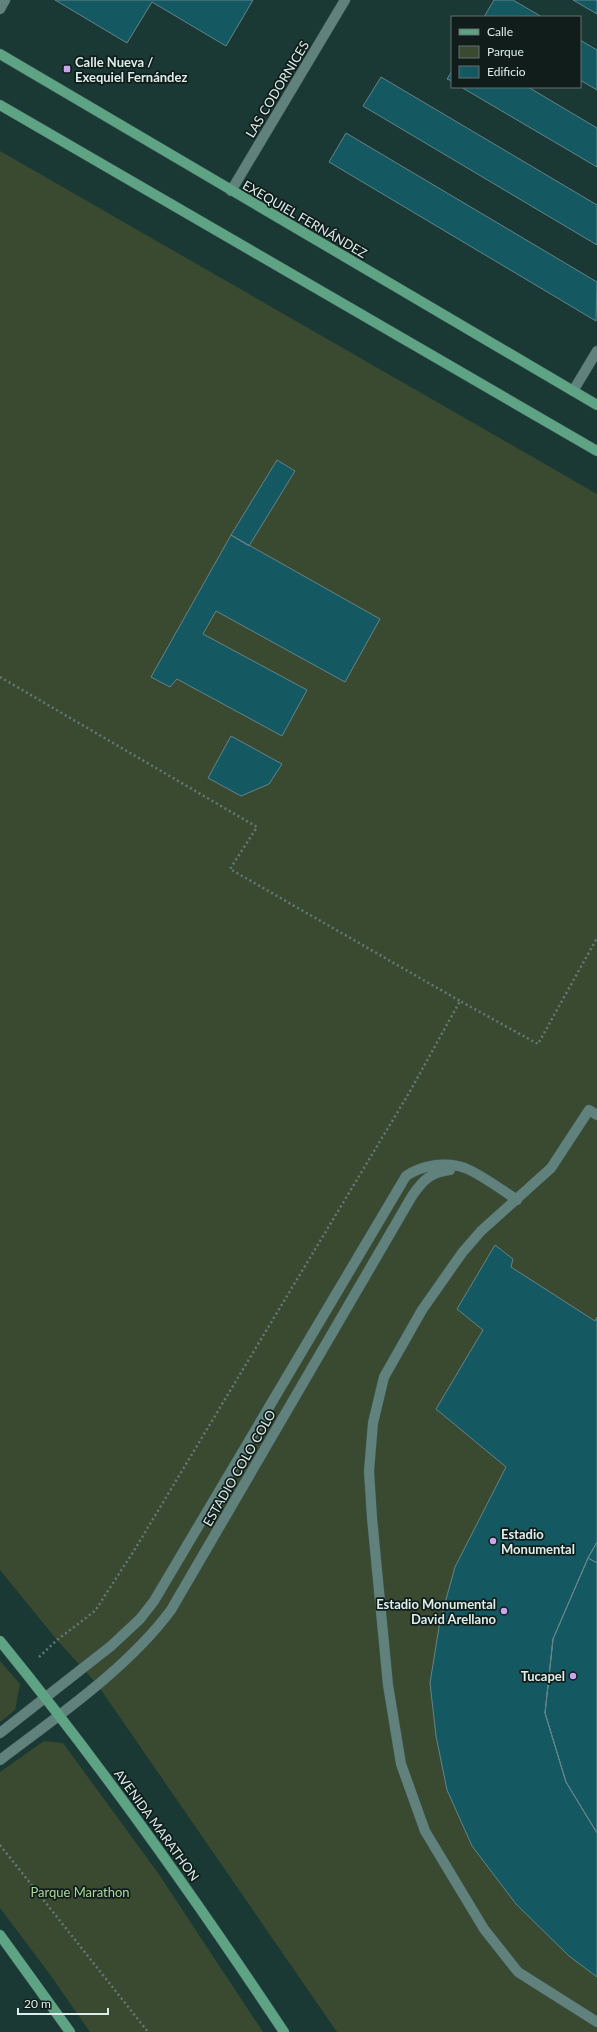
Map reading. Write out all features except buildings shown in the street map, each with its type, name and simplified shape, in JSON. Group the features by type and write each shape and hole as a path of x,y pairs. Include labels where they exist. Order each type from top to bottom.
{"main road":[{"name":"EXEQUIEL FERNÁNDEZ","path":"0,54 597,405"},
{"path":"0,105 597,451"},
{"name":"AVENIDA MARATHON","path":"0,1641 46,1697 158,1847 210,1920 284,2032"},
{"path":"0,1935 70,2032"}],"street":[{"path":"0,9 5,0"},
{"name":"LAS CODORNICES","path":"232,191 345,0"},
{"path":"573,391 597,351"},
{"path":"597,1115 589,1110 551,1168 517,1200 502,1211 462,1253 422,1310 384,1377 373,1423 369,1471 388,1685 401,1764 425,1831 484,1929 518,1972 597,2022"},
{"name":"ESTADIO COLO COLO","path":"0,1733 126,1633 154,1601 406,1176 413,1171 429,1166 464,1168 517,1200"},
{"name":"ESTADIO COLO COLO","path":"0,1760 59,1715 141,1646 171,1610 412,1196 426,1178 434,1174 464,1168"}],"path":[{"path":"0,677 257,827 230,869 538,1044 597,938"},
{"path":"57,1640 95,1611 135,1549 409,1093 460,1001"},
{"path":"0,1845 148,2032"}],"green space":[{"name":"Estadio Monumental","path":"0,151 597,494 597,2032 337,2032 97,1684 57,1640 0,1570"},
{"path":"0,1661 20,1684 15,1710 0,1722"},
{"name":"Parque Marathon","path":"44,1741 63,1743 158,1873 263,2032 90,2032 49,1973 0,1908 0,1772"}],"place":[{"name":"Calle Nueva / Exequiel Fernández","path":"67,69"},
{"name":"Estadio Monumental","path":"493,1541"},
{"name":"Estadio Monumental David Arellano","path":"504,1611"},
{"name":"Tucapel","path":"573,1676"}]}
